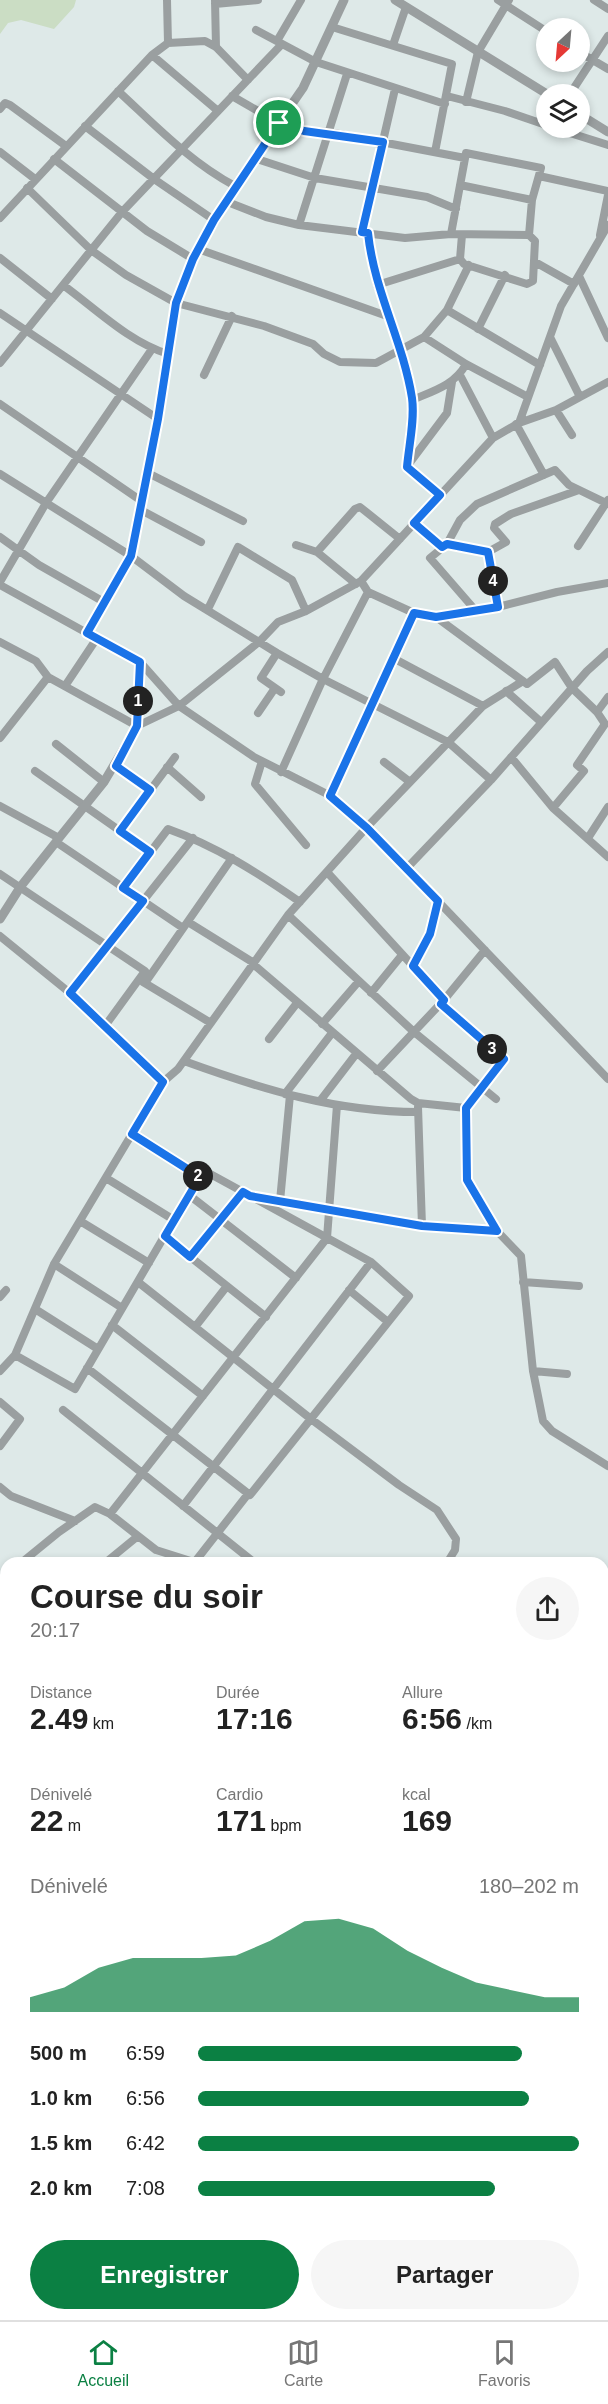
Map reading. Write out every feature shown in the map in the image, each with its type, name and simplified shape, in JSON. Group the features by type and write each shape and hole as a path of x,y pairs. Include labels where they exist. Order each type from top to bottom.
{"street":[{"path":"167,0 168,43"},
{"path":"216,47 215,2 258,0"},
{"path":"0,363 122,212 248,80 280,43 301,0"},
{"path":"87,633 131,556 139,505 158,419 176,303 193,259 225,201 279,123 316,62 344,0"},
{"path":"395,0 536,87"},
{"path":"498,0 508,3 536,24"},
{"path":"594,0 608,9"},
{"path":"466,102 478,52 508,3"},
{"path":"393,45 406,7"},
{"path":"332,27 452,64 435,152"},
{"path":"256,30 316,62 347,74 395,89 505,111 536,122"},
{"path":"576,84 608,36"},
{"path":"0,218 3,206 27,188 153,55 168,43 205,41 216,47 248,80"},
{"path":"153,55 218,111"},
{"path":"592,60 608,69"},
{"path":"299,225 347,74"},
{"path":"395,89 372,188 365,233 377,285 387,316 401,347 412,400 407,467"},
{"path":"118,91 182,150 212,174 235,186"},
{"path":"232,96 279,123 304,131 329,132 465,158"},
{"path":"0,109 5,103 10,105 66,146"},
{"path":"590,121 608,132"},
{"path":"85,126 154,179 214,220"},
{"path":"586,138 608,145"},
{"path":"0,152 35,179"},
{"path":"451,234 466,153 541,168 532,200 529,235"},
{"path":"254,158 315,178 427,197 456,209"},
{"path":"54,159 122,212 193,259"},
{"path":"539,176 608,193 598,243"},
{"path":"460,185 532,200"},
{"path":"27,188 91,250 126,275 176,303 232,316 313,344 324,354 340,362 376,363 390,358 401,347 424,338 447,310 469,265"},
{"path":"225,201 266,217 299,225 405,238 451,234 529,235 535,241 535,262 531,284 464,264 460,259 462,235"},
{"path":"544,475 518,423 561,306 608,225"},
{"path":"198,249 387,316"},
{"path":"0,258 52,298"},
{"path":"377,285 460,259"},
{"path":"535,262 577,280 608,338"},
{"path":"478,329 505,275"},
{"path":"63,285 152,349 168,354"},
{"path":"447,310 540,365"},
{"path":"0,313 158,419"},
{"path":"204,375 232,316"},
{"path":"424,338 466,364 528,397"},
{"path":"550,338 580,397"},
{"path":"152,349 46,503 0,583 140,662 179,706 261,761 330,796 367,828 608,1079"},
{"path":"412,400 452,382 460,375 466,364"},
{"path":"460,375 493,438"},
{"path":"407,467 447,413 452,382"},
{"path":"137,726 179,706 259,642 278,622 306,611 358,582 493,438 518,423 556,410 608,382"},
{"path":"0,404 78,457 139,505 201,542"},
{"path":"556,410 573,435"},
{"path":"407,467 440,495"},
{"path":"476,610 430,558 444,546 460,520 477,504 555,470 569,484 607,503 578,546"},
{"path":"146,472 243,521"},
{"path":"0,474 131,556 184,596 277,653 323,680 448,742 491,780"},
{"path":"414,523 444,546 488,552 506,542 494,528 495,524 511,514 579,490"},
{"path":"317,552 355,509 360,507 399,539"},
{"path":"0,537 104,602"},
{"path":"296,545 317,552 368,592 414,613 436,617 498,607 557,592 608,583"},
{"path":"208,609 238,547 292,580 306,611"},
{"path":"488,552 498,607"},
{"path":"282,772 323,680 368,592"},
{"path":"330,796 414,613"},
{"path":"436,617 527,684 555,662 572,688 597,712 606,725 577,765 584,771 553,808"},
{"path":"65,686 97,638"},
{"path":"0,642 36,661 48,676 137,726"},
{"path":"406,869 491,780 572,688 608,652"},
{"path":"258,713 278,690 261,678 277,653"},
{"path":"393,658 483,706"},
{"path":"0,919 21,886 116,766 137,726 140,662"},
{"path":"0,738 48,676"},
{"path":"0,1371 15,1355 54,1264 163,1082 184,1061 288,915 483,706 523,681"},
{"path":"506,691 541,722"},
{"path":"597,712 608,697"},
{"path":"56,744 104,782"},
{"path":"511,756 553,808 607,854"},
{"path":"120,831 174,757"},
{"path":"261,761 255,784 306,845"},
{"path":"384,762 410,782"},
{"path":"116,766 150,790"},
{"path":"167,767 201,797"},
{"path":"35,771 150,852"},
{"path":"0,806 57,840 143,901 253,963 418,1107 422,1226"},
{"path":"588,838 608,807"},
{"path":"123,888 168,829 193,838 232,858 300,902"},
{"path":"70,993 193,838"},
{"path":"105,1026 185,925 232,858"},
{"path":"327,872 443,1002 504,1059 466,1108 467,1180 497,1231 521,1256 533,1371 543,1421 552,1431 608,1466"},
{"path":"0,873 145,971 142,981"},
{"path":"413,966 430,934 438,901"},
{"path":"288,915 414,1032 495,1099"},
{"path":"0,936 70,993 163,1082"},
{"path":"376,1071 443,1002 485,950"},
{"path":"371,993 402,955"},
{"path":"142,981 211,1023"},
{"path":"322,1024 359,981"},
{"path":"269,1039 297,1003"},
{"path":"280,1201 287,1094 332,1033"},
{"path":"320,1101 356,1053"},
{"path":"184,1061 258,1088 374,1112 418,1107 466,1108"},
{"path":"110,1514 327,1238 337,1105"},
{"path":"132,1134 200,1177"},
{"path":"15,1355 75,1389 203,1170 371,1262 409,1296 199,1557"},
{"path":"106,1178 174,1221"},
{"path":"246,1194 422,1226 497,1231"},
{"path":"190,1257 221,1219 246,1194"},
{"path":"189,1195 296,1278"},
{"path":"80,1221 149,1263"},
{"path":"165,1236 266,1317"},
{"path":"183,1506 371,1262"},
{"path":"54,1264 122,1308"},
{"path":"138,1282 311,1419 399,1485 437,1510 456,1539 455,1550 451,1557"},
{"path":"523,1282 579,1286"},
{"path":"195,1327 227,1286"},
{"path":"349,1290 388,1322"},
{"path":"34,1309 98,1349"},
{"path":"112,1325 203,1396"},
{"path":"87,1368 248,1494"},
{"path":"533,1371 567,1374"},
{"path":"0,1402 20,1419 0,1446"},
{"path":"63,1410 247,1557"},
{"path":"0,1487 8,1494 75,1521"},
{"path":"0,1501 8,1494"},
{"path":"29,1557 95,1507 110,1514 156,1551 176,1557"},
{"path":"112,1557 138,1536"}],"green space":[{"path":"0,0 76,0 74,7 54,29 21,20 8,23 0,34"}],"route":[{"path":"279,123 304,131 329,132 383,142 362,232 368,233 370,257 377,285 387,316 401,347 412,400 407,467 440,495 414,523 442,547 447,544 488,552 498,607 436,617 414,613 330,796 367,828 438,901 430,934 413,966 444,1000 441,1004 504,1059 466,1108 467,1180 497,1231 422,1226 250,1196 243,1192 190,1257 165,1236 200,1177 132,1134 163,1082 70,993 143,901 123,888 150,852 120,831 150,790 116,766 137,726 140,662 87,633 131,556 140,500 158,419 176,303 193,259 214,220 279,123"}]}
